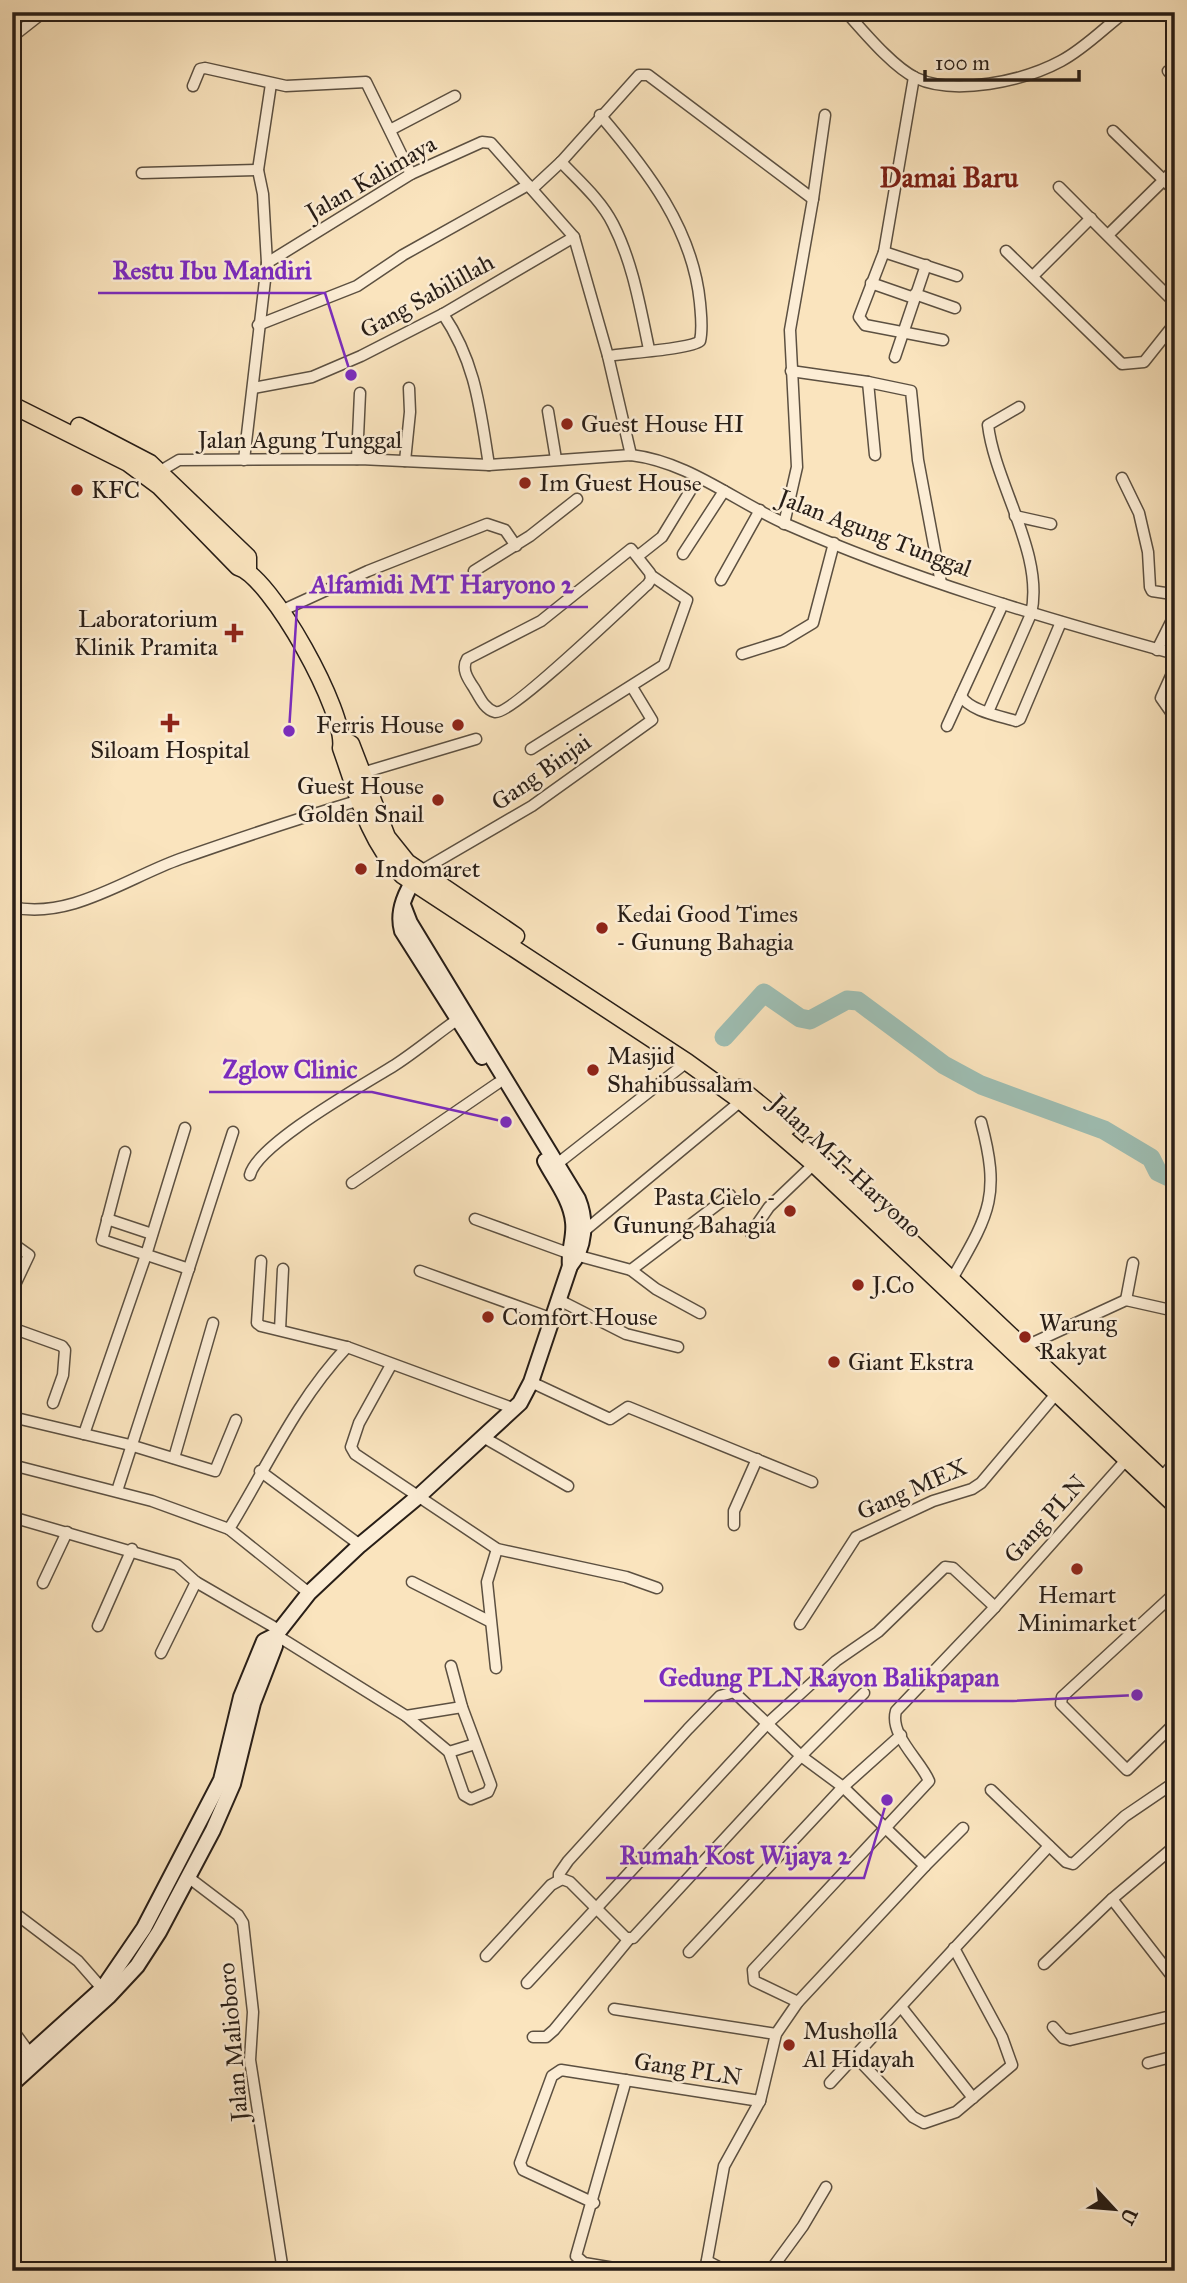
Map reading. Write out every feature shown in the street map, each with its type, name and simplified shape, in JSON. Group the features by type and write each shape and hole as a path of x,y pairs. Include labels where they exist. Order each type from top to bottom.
{"main road":[{"name":"Jalan M.T. Haryono","path":"12,398 116,443 155,475 238,566 247,569 281,611 326,692 342,738 341,748 379,847 415,877 694,1063 757,1100 952,1279 1175,1492"},
{"name":"Jalan M.T. Haryono","path":"12,405 155,475"},
{"name":"Jalan M.T. Haryono","path":"342,738 351,744 387,837 415,877"},
{"name":"Jalan M.T. Haryono","path":"694,1063 814,1164 1175,1505"}],"street":[{"path":"846,12 914,77 932,84 982,86 1029,74 1062,61 1125,12"},
{"path":"12,37 40,15"},
{"path":"193,86 202,68 271,84 302,87 366,82 411,174"},
{"path":"258,325 357,285 530,187 561,162 635,77 648,75 813,199"},
{"path":"914,77 884,252 859,313 865,325 943,340"},
{"path":"244,460 267,263 263,194 258,170 271,84"},
{"path":"390,130 455,96"},
{"path":"784,524 797,467 790,330 825,114"},
{"path":"600,116 649,175 675,221 697,271 703,331 701,341 689,347 649,349 608,356"},
{"path":"1113,131 1175,191"},
{"name":"Jalan Kalimaya","path":"267,263 411,174 486,142 496,147 574,237 608,356 631,455"},
{"path":"561,162 594,197 613,223 628,259 649,349"},
{"path":"1108,235 1175,169"},
{"path":"142,173 258,170"},
{"path":"1059,187 1175,303"},
{"path":"1033,276 1091,218"},
{"name":"Gang Sabilillah","path":"253,388 312,377 443,314 574,237"},
{"path":"1006,251 1122,364 1144,362 1175,323"},
{"path":"884,252 957,276"},
{"path":"895,357 926,265"},
{"path":"871,283 955,308"},
{"path":"443,314 467,355 475,378 489,465"},
{"path":"791,371 911,391 918,460 941,583"},
{"path":"868,382 875,455"},
{"path":"405,461 410,412 409,388"},
{"path":"357,459 360,393"},
{"path":"988,712 1031,614 1034,583 988,425 1019,407"},
{"path":"548,411 556,459"},
{"name":"Jalan Agung Tunggal","path":"155,475 179,460 357,459 489,465 631,455 653,458 724,491 784,524 834,543 1031,614 1175,654"},
{"path":"638,556 662,537 698,478"},
{"path":"1122,478 1139,513 1148,552 1150,587 1152,591 1172,594 1173,597 1171,620 1157,650"},
{"path":"684,554 724,491"},
{"path":"474,571 516,546 578,499"},
{"path":"721,580 760,510"},
{"path":"1015,516 1051,524"},
{"path":"281,611 369,571 487,524 505,530 516,546"},
{"path":"742,654 783,641 813,623 834,543"},
{"path":"531,749 664,665 686,605 685,596 652,576 631,549 626,550 584,589 541,621 467,659 464,665 466,677 486,707 495,712 503,711 537,685 648,583 652,576"},
{"path":"947,726 1003,604"},
{"path":"961,696 964,701 988,712 1016,721 1020,719 1060,622"},
{"path":"1175,667 1161,698 1175,718"},
{"name":"Gang Binjai","path":"415,877 532,806 652,720 632,687"},
{"path":"362,773 476,739"},
{"path":"12,907 29,911 74,903 177,860 360,800"},
{"path":"415,877 403,905 410,923 553,1167 574,1224 573,1258"},
{"path":"12,2084 106,1992 164,1894 221,1780 241,1697 264,1641 278,1633 309,1593 360,1545 515,1409 531,1382 583,1232 583,1212 498,1083 463,1016"},
{"path":"250,1175 257,1159 316,1114 396,1064 463,1016"},
{"path":"553,1167 694,1063"},
{"path":"352,1183 498,1083"},
{"path":"583,1232 741,1101"},
{"path":"952,1279 990,1206 991,1164 981,1122"},
{"path":"84,1434 146,1255 184,1128"},
{"path":"117,1491 233,1132"},
{"path":"125,1152 102,1237 104,1242 189,1269"},
{"path":"751,1233 769,1207 814,1164"},
{"path":"628,1268 730,1195"},
{"path":"107,1219 152,1234"},
{"path":"475,1219 573,1258 628,1268 656,1289 700,1312"},
{"path":"12,1243 29,1255 12,1291"},
{"path":"261,1261 257,1323 347,1347 515,1409"},
{"path":"1126,1300 1133,1263"},
{"path":"281,1330 283,1269"},
{"path":"420,1271 553,1319"},
{"path":"1024,1347 1126,1300 1175,1311"},
{"path":"561,1301 626,1334 678,1347"},
{"path":"174,1458 213,1323"},
{"path":"12,1328 62,1346 65,1350 63,1375 53,1403"},
{"path":"229,1530 260,1471 319,1376 347,1347"},
{"path":"391,1365 359,1423 351,1442 352,1451 497,1549 626,1577 657,1588"},
{"path":"531,1382 607,1418 614,1418 628,1407 812,1482"},
{"name":"Gang MEX","path":"800,1625 856,1537 933,1501 972,1489 981,1483 1056,1394"},
{"path":"12,1417 130,1445 217,1471 236,1420"},
{"path":"483,1437 568,1486"},
{"path":"734,1525 734,1511 757,1459"},
{"name":"Gang PLN","path":"901,1735 894,1717 896,1711 995,1607 1126,1460"},
{"path":"1162,1477 1175,1462"},
{"path":"12,1465 117,1491 198,1516 229,1530 309,1593"},
{"path":"260,1471 360,1545"},
{"path":"12,1517 132,1549 177,1565 197,1582 406,1716 449,1752 464,1795 471,1799 488,1793 491,1785 462,1707 451,1666"},
{"path":"43,1583 67,1532"},
{"path":"98,1626 132,1549"},
{"path":"496,1668 487,1582 497,1549"},
{"path":"527,1983 595,1906 766,1725 836,1661 878,1632 945,1567 953,1568 995,1607"},
{"path":"161,1653 197,1582"},
{"path":"412,1582 489,1621"},
{"path":"1175,1593 1062,1697 1060,1704 1127,1770 1175,1723"},
{"path":"12,2070 137,1966 188,1877 233,1784 253,1703 278,1633"},
{"path":"559,1880 559,1874 568,1861 720,1696 734,1692 800,1756 843,1787 925,1866"},
{"path":"533,2037 546,2037 554,2030 629,1939 635,1937 800,1756 864,1693"},
{"path":"406,1716 462,1707"},
{"path":"690,1952 843,1787 901,1735 929,1781 924,1790 883,1827 753,1970 754,1980 798,2003"},
{"path":"449,1752 475,1744"},
{"path":"991,1790 1068,1864 1078,1862 1125,1816 1175,1782"},
{"name":"Gang PLN","path":"594,2203 523,2170 520,2164 545,2088 556,2072 561,2070 760,2101 776,2034 798,2003 963,1828"},
{"path":"830,2083 1049,1846"},
{"path":"1044,1964 1112,1899 1171,1850 1175,1863"},
{"name":"Jalan Malioboro","path":"188,1877 239,1915 243,1923 253,2012 250,2060 283,2271"},
{"path":"486,1956 551,1885 559,1880 570,1882 629,1939"},
{"path":"1112,1899 1171,1975"},
{"path":"12,1912 85,1967 106,1992"},
{"path":"855,2056 913,2117 924,2123 956,2112 1013,2061 954,1948"},
{"path":"902,2008 973,2098"},
{"path":"614,2009 776,2034"},
{"path":"1053,2027 1063,2038 1070,2039 1175,2015"},
{"path":"12,2029 31,2055"},
{"path":"1148,2063 1175,2056"},
{"path":"626,2080 594,2203 576,2256 584,2263 630,2270"},
{"path":"726,2271 706,2266 724,2166 760,2101"},
{"path":"770,2271 803,2226 826,2187"}],"waterway":[{"path":"724,1037 764,993 800,1018 810,1020 847,1000 858,1001 944,1065 981,1085 1104,1130 1151,1158 1158,1172 1175,1180"}],"place":[{"name":"Restu Ibu Mandiri","path":"351,375"},
{"name":"Guest House HI","path":"567,424"},
{"name":"Im Guest House","path":"525,483"},
{"name":"KFC","path":"77,490"},
{"name":"Laboratorium Klinik Pramita","path":"234,633"},
{"name":"Siloam Hospital","path":"170,723"},
{"name":"Ferris House","path":"458,725"},
{"name":"Alfamidi MT Haryono 2","path":"289,731"},
{"name":"Guest House Golden Snail","path":"438,800"},
{"name":"Indomaret","path":"361,869"},
{"name":"Kedai Good Times - Gunung Bahagia","path":"602,928"},
{"name":"Masjid Shahibussalam","path":"593,1070"},
{"name":"Zglow Clinic","path":"506,1122"},
{"name":"Pasta Cielo - Gunung Bahagia","path":"790,1211"},
{"name":"J.Co","path":"858,1285"},
{"name":"Comfort House","path":"488,1317"},
{"name":"Warung Rakyat","path":"1025,1337"},
{"name":"Giant Ekstra","path":"834,1362"},
{"name":"Hemart Minimarket","path":"1077,1569"},
{"name":"Gedung PLN Rayon Balikpapan","path":"1137,1695"},
{"name":"Rumah Kost Wijaya 2","path":"887,1800"},
{"name":"Musholla Al Hidayah","path":"789,2045"}],"district":[{"name":"Damai Baru","path":"949,177"}]}
